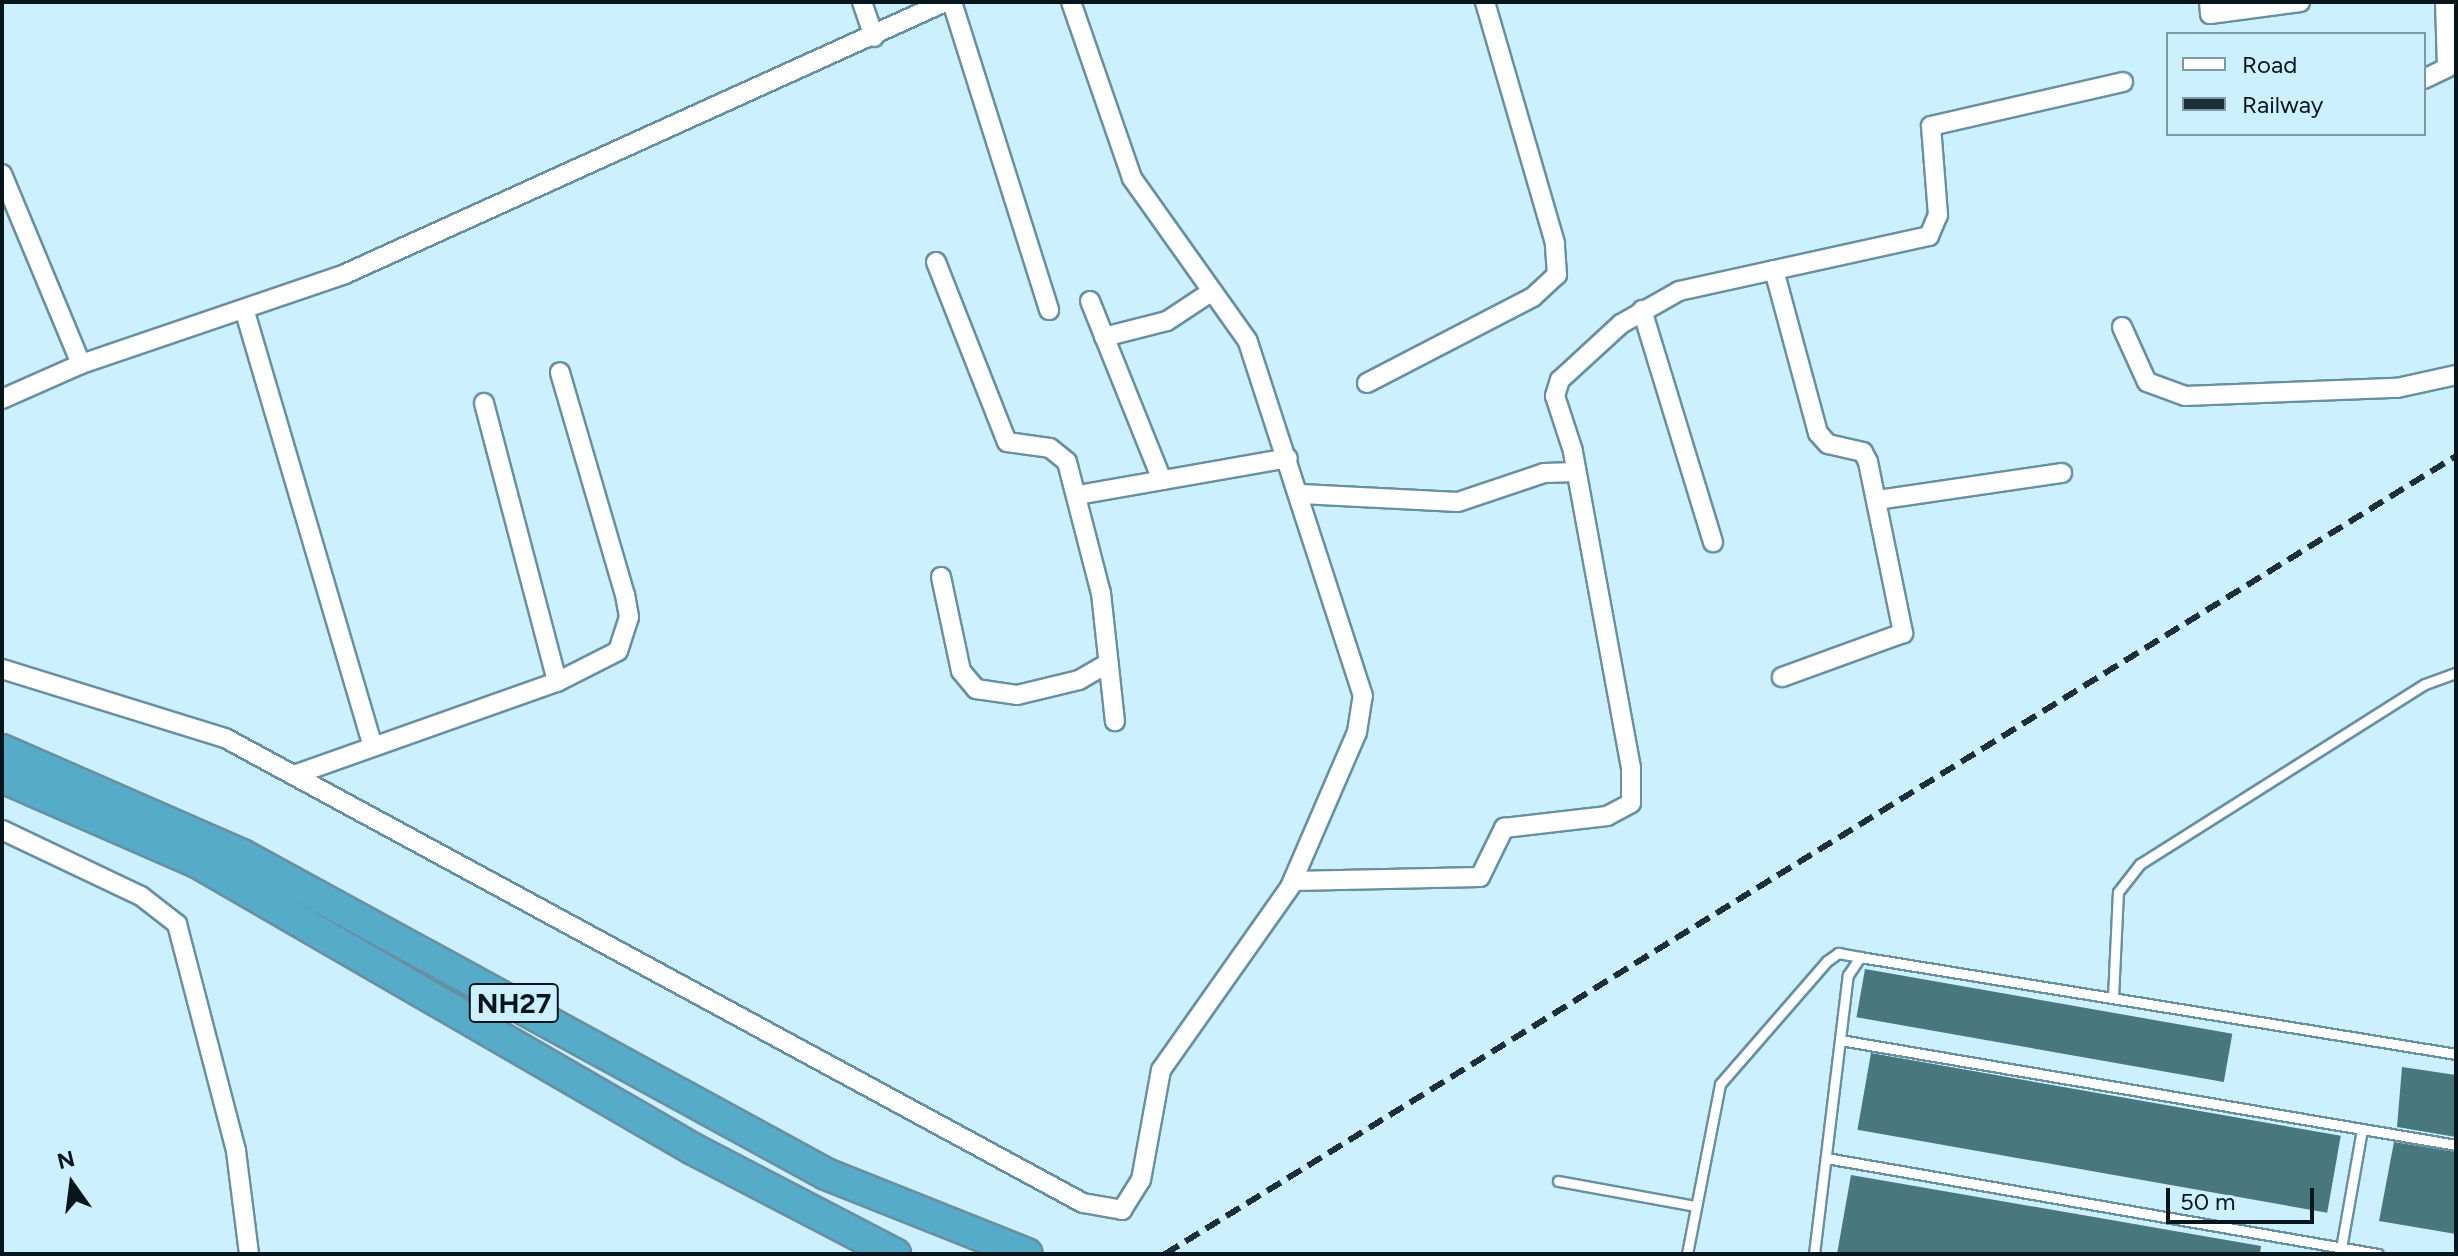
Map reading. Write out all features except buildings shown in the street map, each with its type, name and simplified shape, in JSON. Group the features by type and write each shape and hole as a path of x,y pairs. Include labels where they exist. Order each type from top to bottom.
{"highway":[{"name":"NH27","path":"2,750 242,855 826,1174 1027,1254"},
{"name":"NH27","path":"2,777 197,862 757,1185 895,1254"}],"street":[{"path":"862,2 874,37"},
{"path":"2,399 81,364 245,312 874,37 945,2"},
{"path":"952,2 1049,310"},
{"path":"2,669 225,738 1111,1213 1134,1201 1161,1070 1257,943 1293,881 1357,732 1363,696 1301,494 1247,340 1132,178 1071,2"},
{"path":"1367,383 1533,297 1557,275 1555,243 1485,2"},
{"path":"2209,2 2210,14 2300,2"},
{"path":"2426,78 2447,68 2445,2"},
{"path":"1293,881 1480,877 1504,828 1607,816 1631,803 1631,768 1576,472 1555,388 1642,310 1679,291 1929,236 1938,215 1931,126 2123,82"},
{"path":"2,174 81,364"},
{"path":"936,262 1007,442 1061,453 1078,495 1109,663 1115,721"},
{"path":"1774,270 1818,433 1828,444 1863,452 1877,500 1903,633 1782,677"},
{"path":"1104,337 1167,321 1211,292"},
{"path":"1090,301 1162,480"},
{"path":"1642,310 1713,542"},
{"path":"245,312 373,747"},
{"path":"2122,327 2147,382 2185,396 2397,388 2456,375"},
{"path":"294,775 557,682 618,651 629,617 560,372"},
{"path":"484,403 557,682"},
{"path":"1078,495 1288,458"},
{"path":"1301,494 1458,502 1544,473 1576,472"},
{"path":"1877,500 2062,473"},
{"path":"941,577 961,671 976,689 1017,695 1079,680 1109,663"},
{"path":"2,830 141,896 177,924 236,1151 249,1254"}],"lane":[{"path":"2113,997 2118,892 2140,864 2425,684 2456,673"},
{"path":"1687,1254 1716,1096 1728,1071 1827,961 1838,953 2456,1054"},
{"path":"1814,1254 1848,975 1860,957"},
{"path":"1840,1040 2456,1145"},
{"path":"2341,1251 2362,1129"},
{"path":"1826,1158 2341,1251 2378,1254"},
{"path":"1558,1181 1696,1206"}],"railway":[{"path":"1165,1254 2456,456"}]}
